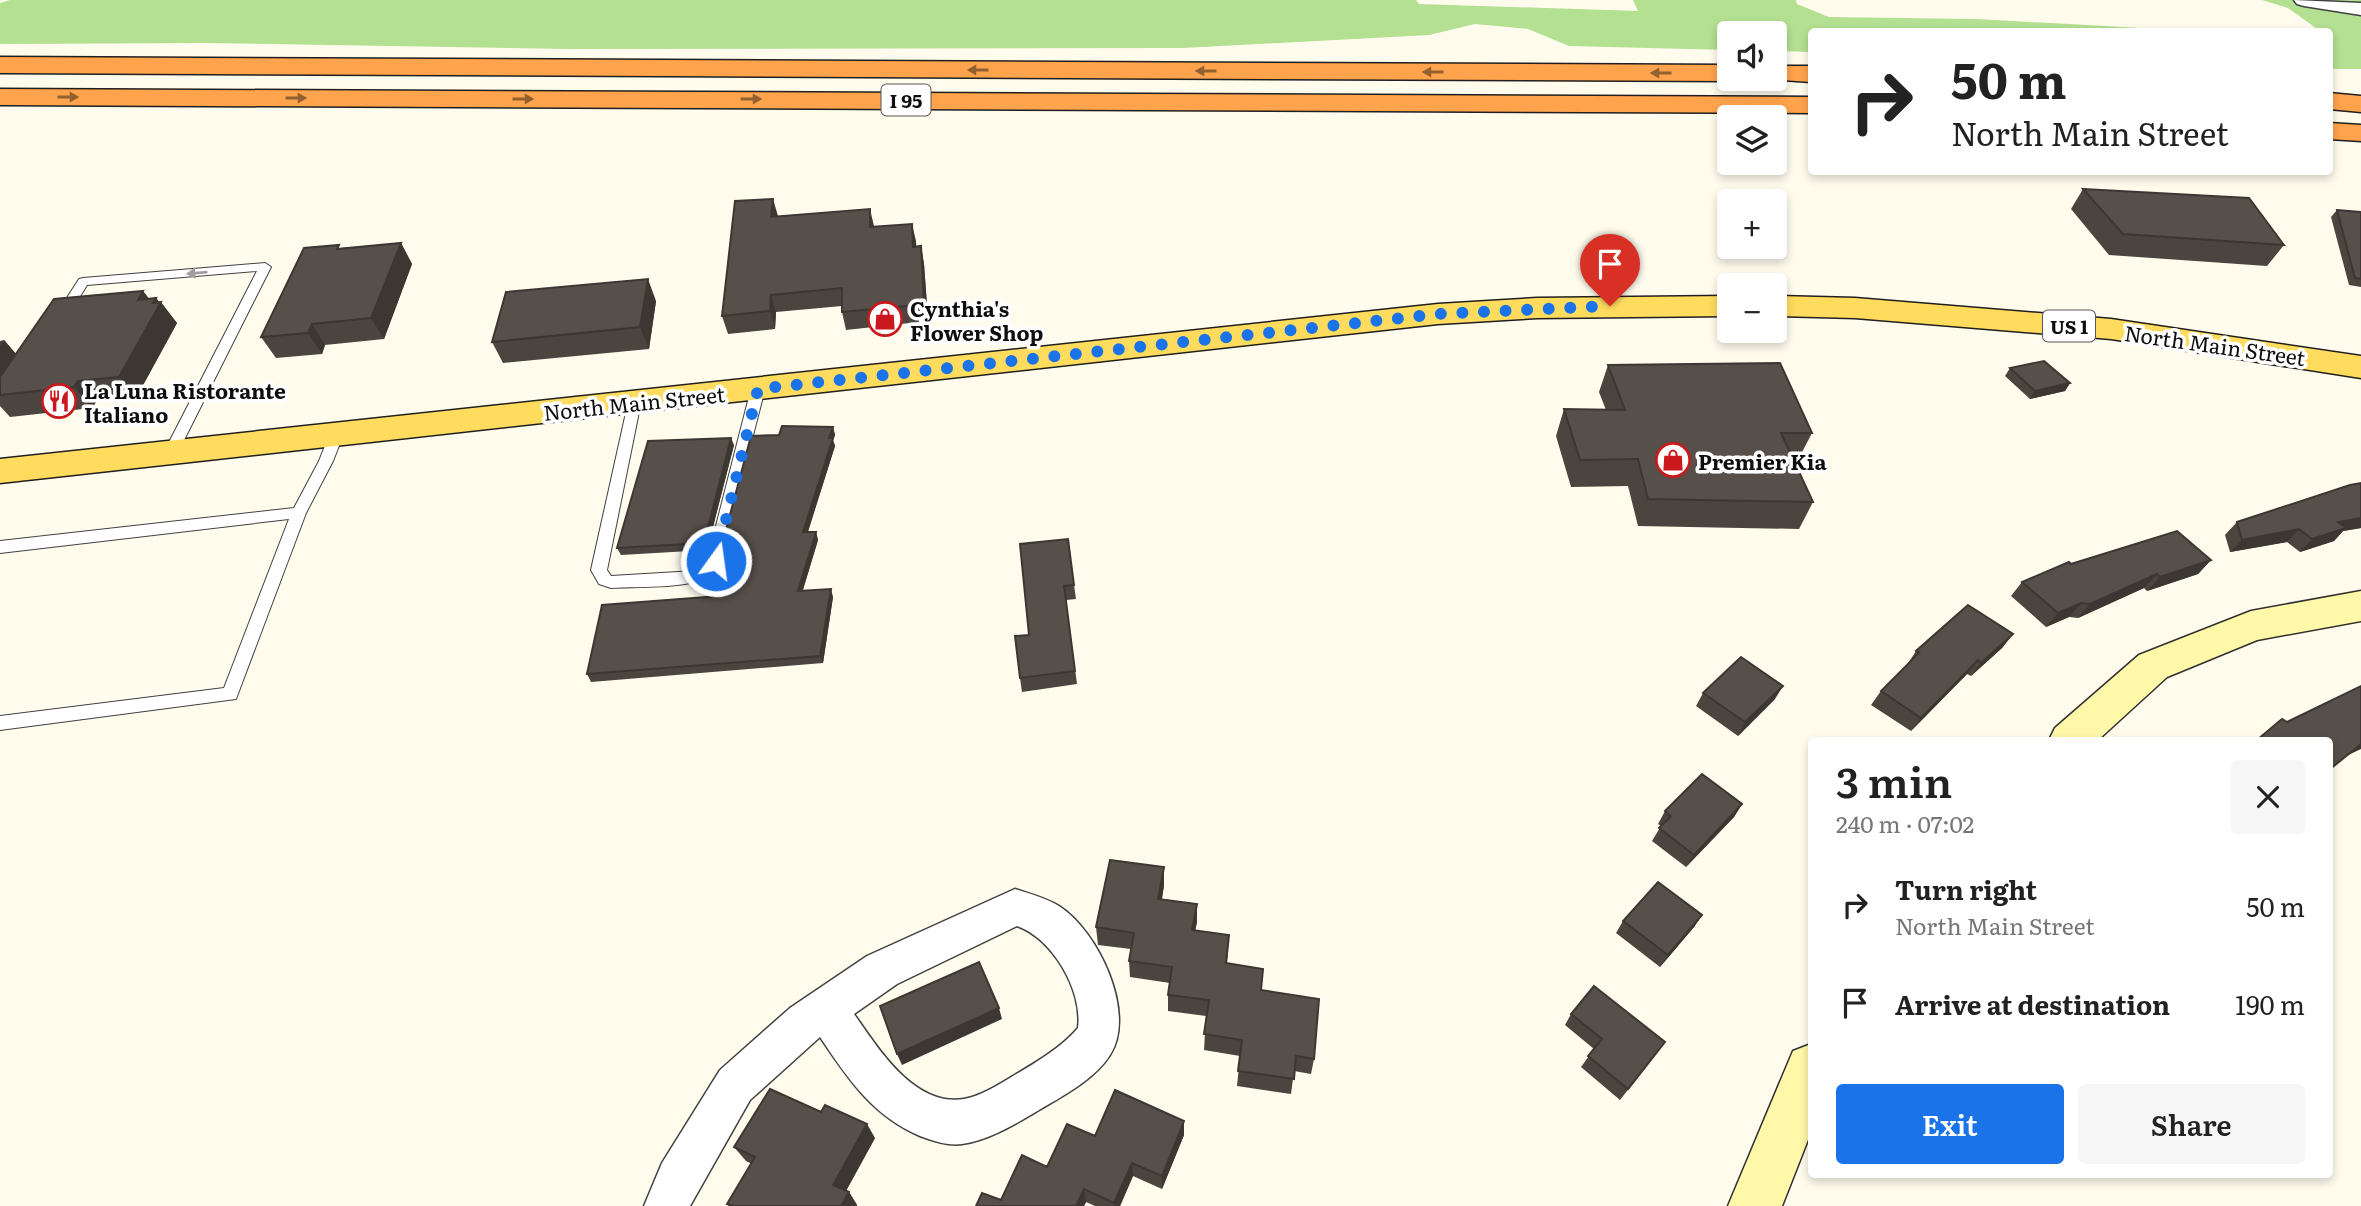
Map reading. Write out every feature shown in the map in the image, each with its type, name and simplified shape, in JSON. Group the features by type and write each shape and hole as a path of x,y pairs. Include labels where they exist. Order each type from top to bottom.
{"highway":[{"name":"I 95","path":"0,65 1717,73"},
{"path":"1787,74 1808,74"},
{"name":"I 95","path":"0,97 1808,105"},
{"path":"2333,101 2361,104"},
{"path":"2333,131 2361,133"}],"main road":[{"name":"North Main Street","path":"0,471 337,432 758,389 1438,314 1537,308 1717,306"},
{"name":"North Main Street","path":"1787,306 1855,308 2111,329 2361,367"}],"street":[{"path":"2304,0 2361,9"},
{"path":"2073,737 2153,666 2251,626 2361,606"},
{"path":"667,1206 678,1179 734,1084 805,1023 825,1008 882,970 1015,907 1047,920 1078,956 1102,1011 1096,1040 1068,1068 995,1110 964,1122 936,1119 906,1106 879,1082 825,1008"},
{"path":"1755,1206 1808,1076"}],"lane":[{"path":"52,330 83,282 265,267 171,452"},
{"path":"634,402 598,570 604,580 611,582 696,577 707,573 713,566 758,389"},
{"path":"0,723 230,694 299,513 327,461 337,432"},
{"path":"0,547 299,513"}],"green space":[{"path":"10,0 1416,0 1419,4 1638,11 1633,0 1796,0 1797,4 1829,17 1976,19 2141,28 1808,28 1808,52 1787,51 1787,21 1717,21 1717,50 1569,46 1528,29 1475,24 1429,35 1183,48 570,49 205,43 0,44 0,3"},
{"path":"2262,0 2361,0 2361,69 2333,69 2333,28 2316,28 2288,8"}],"building":[{"path":"2083,189 2249,198 2284,245 2123,234"},
{"path":"773,199 771,217 870,209 870,227 912,224 913,247 921,246 924,301 916,302 916,305 842,312 842,288 771,295 770,311 722,316 735,201"},
{"path":"2337,210 2361,212 2361,279 2355,278"},
{"path":"401,243 371,318 312,324 308,333 261,337 304,248 339,245 337,249"},
{"path":"648,279 640,327 492,342 506,292"},
{"path":"143,291 138,300 156,298 153,303 161,302 119,377 78,381 74,387 0,395 0,377 54,299"},
{"path":"2044,361 2070,383 2035,391 2010,368"},
{"name":"Premier Kia","path":"1780,363 1812,433 1781,433 1813,502 1648,499 1638,459 1580,460 1564,409 1625,410 1608,365"},
{"path":"782,426 833,427 829,438 833,438 803,532 816,532 798,591 831,589 820,656 587,674 602,605 720,596 740,540 723,541 751,436 779,435"},
{"path":"731,438 704,543 617,548 648,441"},
{"path":"2361,483 2361,518 2338,522 2346,528 2312,539 2299,529 2242,540 2237,522"},
{"path":"2177,531 2211,560 2160,577 2157,574 2090,604 2081,603 2058,613 2022,582 2069,562 2071,564"},
{"path":"1068,539 1074,585 1064,586 1075,671 1020,678 1015,636 1029,635 1020,544"},
{"path":"1968,605 2013,634 1981,663 1978,660 1921,718 1881,691 1919,653 1916,651"},
{"path":"1741,657 1783,686 1745,722 1703,693"},
{"path":"2361,686 2361,744 2333,767 2333,737 2261,737 2282,719 2287,722"},
{"path":"1702,774 1742,804 1694,855 1659,828 1671,816 1665,811"},
{"path":"1110,860 1164,867 1158,899 1197,904 1192,930 1229,935 1226,963 1263,969 1261,990 1319,999 1314,1059 1296,1056 1294,1079 1238,1071 1242,1040 1204,1034 1209,1000 1168,995 1172,967 1129,961 1134,933 1096,927"},
{"path":"1658,882 1702,915 1668,955 1623,921"},
{"path":"979,962 999,1008 897,1054 880,1006"},
{"path":"1594,986 1665,1042 1628,1089 1588,1056 1602,1039 1571,1014"},
{"path":"770,1089 821,1112 825,1105 867,1124 833,1185 849,1192 841,1206 727,1204 755,1157 734,1147"},
{"path":"1115,1090 1184,1121 1162,1176 1132,1163 1114,1203 1084,1189 1076,1206 976,1206 982,1193 1001,1200 1022,1155 1047,1167 1067,1124 1095,1136"}],"place":[{"name":"Cynthia's Flower Shop","path":"885,319"},
{"name":"La Luna Ristorante Italiano","path":"59,401"},
{"name":"Premier Kia","path":"1673,460"}],"route":[{"path":"716,561 758,389 1438,314 1610,306"}]}
